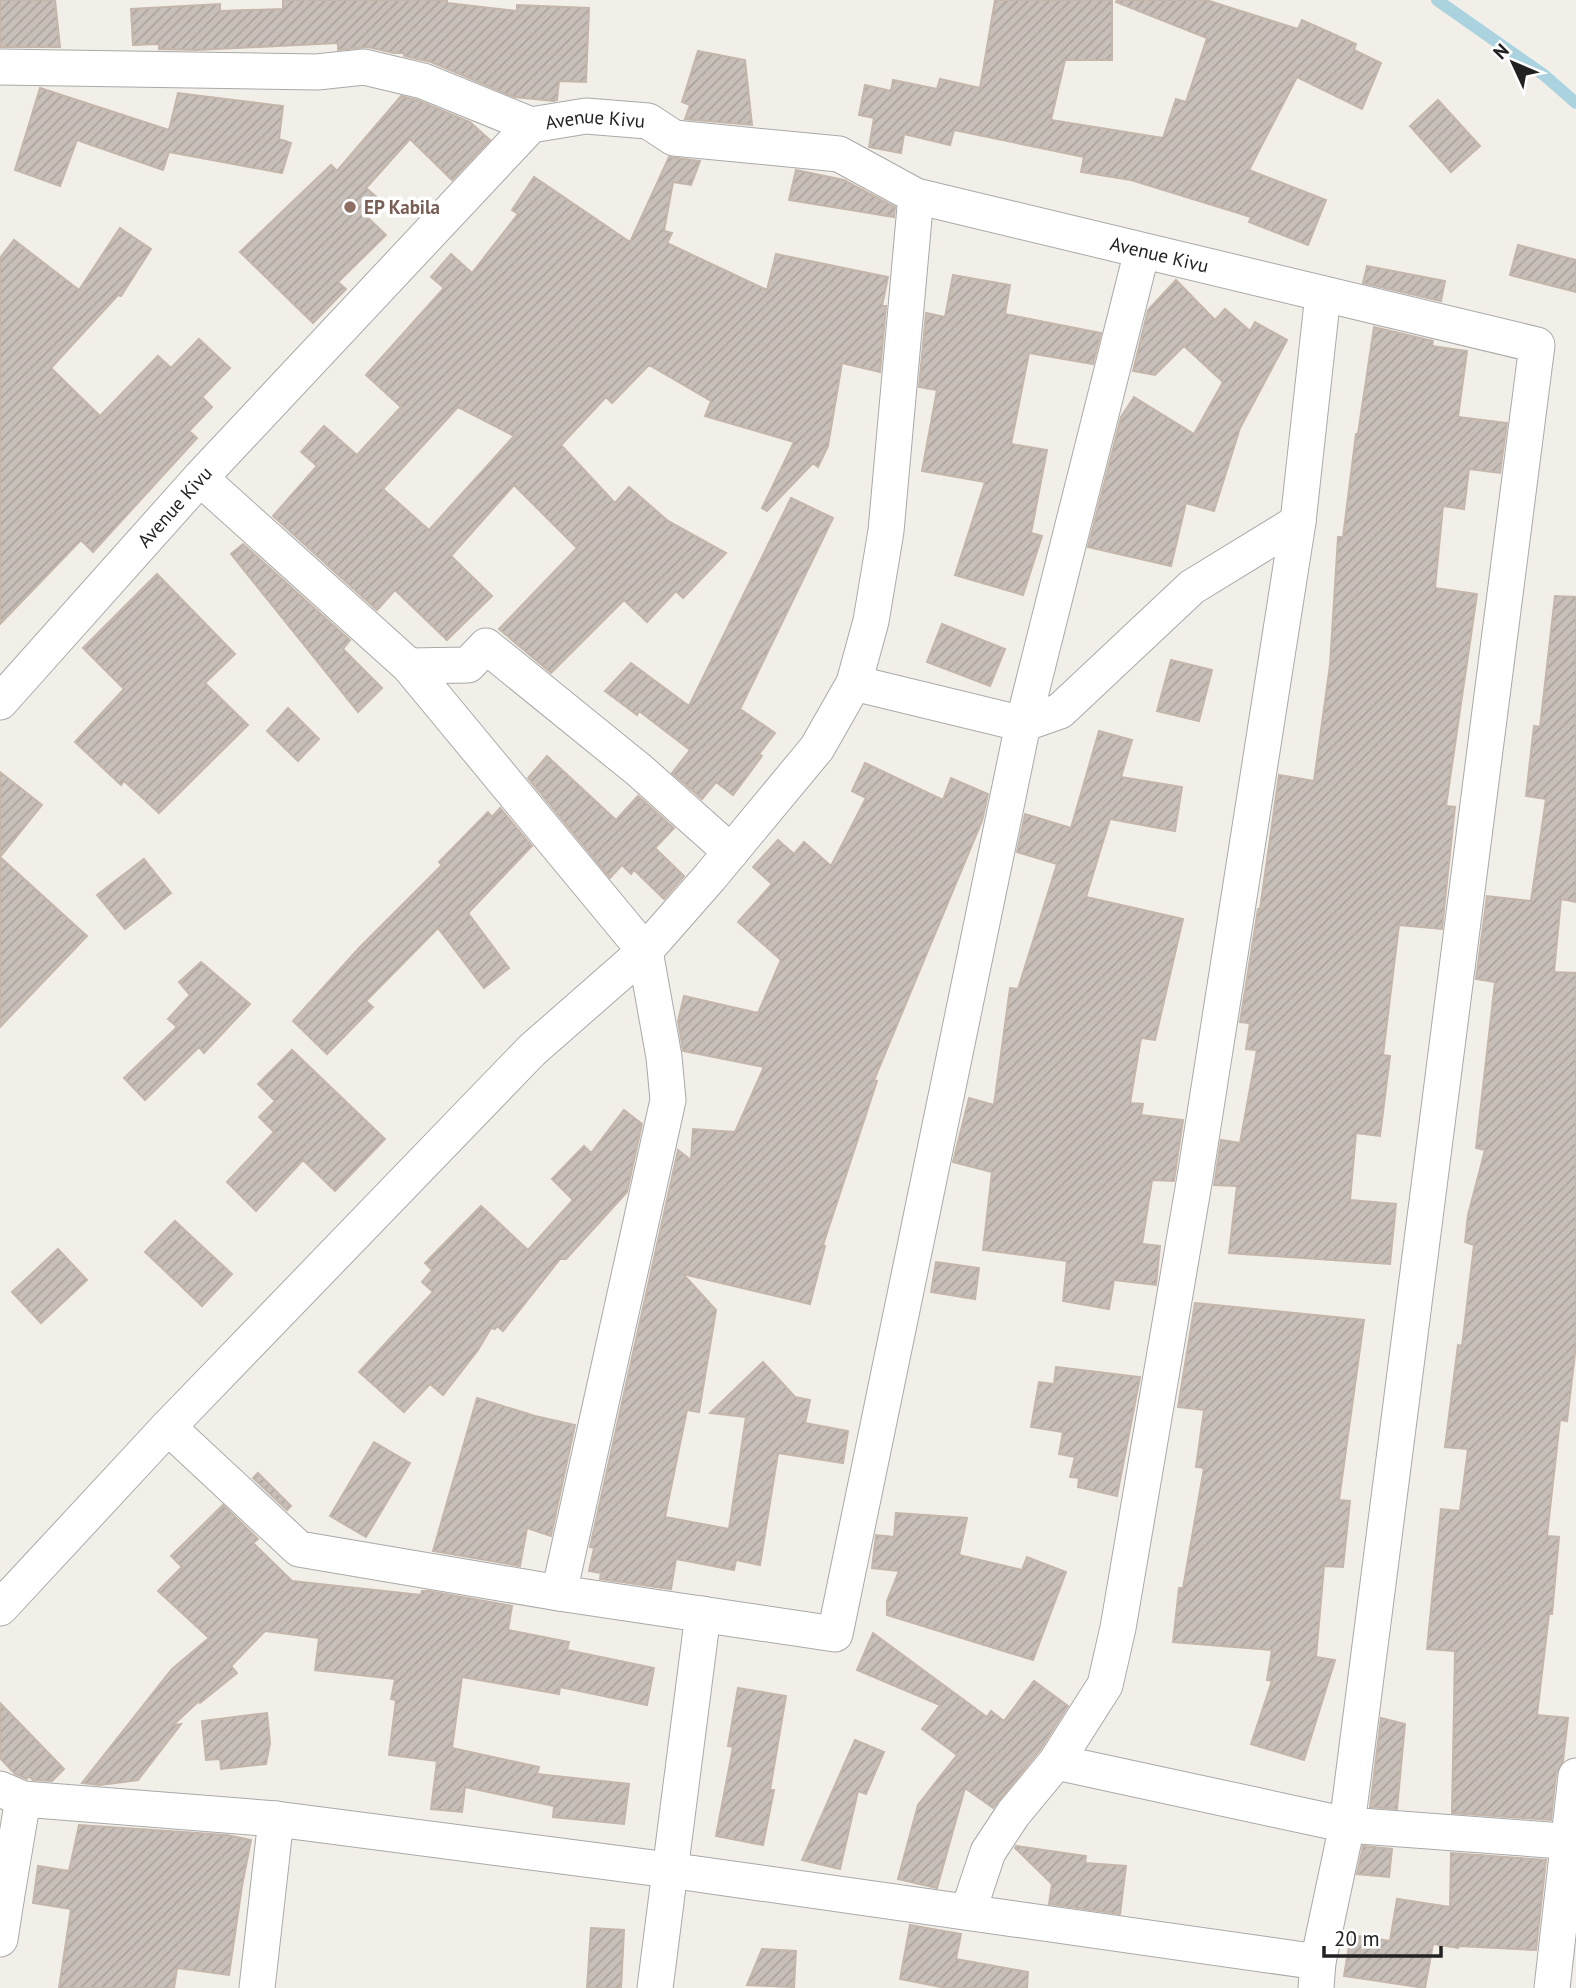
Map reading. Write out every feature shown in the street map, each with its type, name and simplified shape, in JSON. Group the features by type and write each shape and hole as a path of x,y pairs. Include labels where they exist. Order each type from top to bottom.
{"street":[{"path":"0,67 317,72 365,67 423,80 531,125"},
{"name":"Avenue Kivu","path":"2,695 200,478 531,125 586,116 648,121 674,138 839,154 916,196 1537,345 1347,1825"},
{"path":"0,1608 168,1427 533,1050 645,951 817,748 854,683 871,621 886,531 916,196"},
{"path":"168,1427 299,1549 835,1634 1023,724 1142,251"},
{"path":"968,1912 988,1852 1013,1814 1056,1762 1105,1685 1118,1628 1198,1163 1298,522 1323,295"},
{"path":"200,478 409,666 645,951 664,1057 667,1100 559,1592"},
{"path":"854,683 1023,724 1060,711 1192,587 1298,522"},
{"path":"409,666 468,664 486,646 639,770 731,852"},
{"path":"655,1988 703,1614"},
{"path":"1056,1762 1347,1825 1572,1842"},
{"path":"1552,1988 1572,1842 1576,1776"},
{"path":"0,1939 11,1794 276,1819 669,1870 968,1912 1317,1975 1347,1825"},
{"path":"257,1988 276,1819"}],"building":[{"path":"0,0 55,0 60,47 0,47"},
{"path":"283,0 447,0 447,3 517,11 517,5 589,8 586,82 559,81 557,100 554,101 514,97 431,62 404,56 404,53 368,47 338,50 338,43 197,50 159,49 159,44 133,45 131,9 220,4 220,11 283,9"},
{"path":"995,0 1112,0 1112,60 1065,60 1051,120 1163,138 1176,99 1186,102 1207,38 1116,2 1117,0 1206,0 1298,29 1302,20 1356,44 1354,50 1381,63 1362,109 1297,77 1249,170 1326,200 1308,245 1249,222 1251,217 1131,180 1081,172 1084,157 954,130 950,145 904,134 901,153 869,147 874,118 859,115 865,85 891,91 893,80 937,89 940,79 980,88"},
{"path":"698,51 745,60 752,125 685,119 690,105 682,102"},
{"path":"40,88 169,130 178,93 283,106 279,139 291,143 282,173 169,152 163,170 77,140 60,186 15,170"},
{"path":"401,96 470,122 490,140 452,180 410,139 366,188 378,198 364,214 386,235 338,282 346,289 313,323 240,252 331,165 337,171"},
{"path":"1438,100 1480,146 1451,172 1410,126"},
{"path":"669,157 700,161 691,185 673,182 664,231 672,233 667,243 767,290 776,254 888,277 882,306 886,306 880,372 842,363 828,446 818,467 813,463 767,511 762,508 794,442 705,416 711,401 649,365 612,403 606,397 561,445 615,503 629,487 668,521 726,553 683,598 676,591 647,622 624,600 551,673 499,629 577,548 514,485 451,556 492,596 447,640 395,590 377,610 273,516 317,466 301,452 324,426 357,455 401,407 366,375 444,288 431,277 451,254 472,273 518,214 512,210 534,177 630,242","holes":["458,407 514,436 429,530 383,489"]},
{"path":"796,170 844,180 895,207 894,217 789,200"},
{"path":"120,228 151,249 121,296 118,295 51,368 100,416 158,356 171,368 199,339 230,368 202,397 212,407 189,431 197,438 93,552 81,540 0,624 0,258 14,240 79,290"},
{"path":"1518,245 1576,260 1576,292 1510,275"},
{"path":"1367,266 1445,281 1441,301 1363,283"},
{"path":"953,275 1010,285 1005,314 1101,333 1093,364 1029,353 1011,444 1047,450 1031,533 1042,536 1023,595 955,575 985,482 922,471 937,390 919,387 926,313 945,317"},
{"path":"1176,280 1215,320 1225,309 1250,331 1255,322 1287,340 1240,428 1214,511 1186,503 1171,566 1088,547 1121,417 1134,397 1194,434 1223,382 1184,346 1155,375 1133,371 1148,310"},
{"path":"1374,327 1433,341 1432,346 1467,351 1458,417 1507,423 1500,473 1469,469 1464,509 1443,506 1435,588 1477,594 1446,806 1455,807 1442,929 1399,925 1383,1055 1390,1056 1380,1136 1356,1133 1350,1200 1396,1204 1390,1264 1229,1253 1237,1186 1214,1185 1221,1140 1240,1143 1257,1050 1246,1049 1250,1023 1240,1022 1260,909 1279,775 1314,781 1330,665 1338,537 1343,537 1356,434"},
{"path":"791,498 833,518 740,709 775,733 759,754 762,756 733,795 716,782 702,799 672,773 690,750 639,711 637,715 605,691 631,663 689,706"},
{"path":"243,544 350,640 343,649 382,688 358,712 231,554"},
{"path":"157,574 235,654 205,683 248,725 159,813 124,781 121,785 75,742 124,689 83,648"},
{"path":"1555,596 1576,597 1576,902 1561,899 1554,972 1576,973 1576,1345 1567,1421 1560,1420 1547,1536 1559,1537 1552,1614 1549,1614 1537,1715 1568,1718 1563,1761 1556,1774 1551,1820 1452,1813 1455,1651 1427,1649 1441,1509 1460,1511 1468,1449 1445,1447 1458,1345 1462,1346 1474,1245 1465,1242 1468,1215 1485,1150 1476,1148 1495,982 1476,979 1487,896 1531,901 1546,799 1526,796 1534,726 1540,727"},
{"path":"942,624 1005,649 990,686 927,662"},
{"path":"1171,660 1212,670 1199,721 1157,711"},
{"path":"288,708 319,739 298,761 267,731"},
{"path":"1099,731 1132,740 1121,777 1182,787 1175,831 1110,819 1086,897 1183,919 1155,1040 1141,1038 1130,1103 1143,1104 1141,1115 1183,1120 1174,1181 1152,1180 1142,1244 1160,1246 1156,1285 1114,1280 1109,1309 1063,1301 1067,1261 983,1250 992,1172 953,1162 969,1098 994,1105 1010,988 1018,989 1057,864 1017,852 1025,814 1071,828"},
{"path":"547,756 616,820 638,796 674,828 655,848 684,876 664,899 634,870 631,874 622,865 610,878 528,778"},
{"path":"865,763 943,800 951,778 988,794 982,821 874,1080 877,1081 823,1245 825,1246 810,1304 683,1274 716,1310 699,1412 687,1410 665,1517 729,1529 746,1417 710,1413 763,1362 795,1397 810,1400 805,1423 848,1431 843,1463 778,1453 760,1565 736,1560 734,1570 676,1559 671,1589 600,1579 601,1573 589,1571 594,1548 590,1547 678,1150 691,1160 693,1129 735,1132 764,1067 683,1051 678,1021 684,996 758,1013 781,960 738,922 772,884 753,867 778,840 794,854 804,842 831,866 866,798 852,791"},
{"path":"0,772 42,805 0,857"},
{"path":"500,808 532,846 468,913 509,968 484,988 438,928 366,1001 373,1007 327,1054 293,1021 359,948 442,865 439,862 488,812 492,817"},
{"path":"0,857 87,936 0,1027"},
{"path":"144,859 171,893 125,929 97,895"},
{"path":"201,962 250,1004 204,1053 199,1047 145,1100 124,1078 177,1027 168,1019 190,995 179,982"},
{"path":"292,1050 385,1139 335,1191 303,1160 256,1211 227,1182 274,1132 259,1117 275,1101 258,1084"},
{"path":"624,1110 642,1124 627,1192 566,1259 560,1259 503,1331 497,1326 495,1329 491,1328 478,1350 443,1395 430,1384 404,1412 359,1372 433,1292 422,1282 432,1270 425,1263 481,1206 528,1250 573,1200 552,1179 584,1146 591,1153"},
{"path":"175,1221 232,1274 202,1306 145,1252"},
{"path":"58,1249 87,1280 41,1323 12,1292"},
{"path":"936,1262 979,1268 975,1299 931,1292"},
{"path":"1195,1303 1364,1320 1339,1500 1350,1501 1343,1567 1324,1566 1316,1657 1335,1660 1304,1760 1251,1744 1272,1681 1267,1680 1272,1650 1173,1642 1179,1588 1183,1588 1204,1468 1196,1467 1204,1410 1178,1407"},
{"path":"1056,1367 1140,1377 1117,1496 1078,1487 1079,1478 1070,1477 1075,1457 1059,1454 1063,1432 1031,1427 1039,1382 1054,1384"},
{"path":"477,1398 575,1425 551,1536 527,1528 520,1566 433,1551"},
{"path":"374,1442 410,1463 366,1537 330,1516"},
{"path":"258,1473 291,1506 287,1510 253,1478"},
{"path":"223,1505 258,1539 253,1543 292,1581 421,1595 422,1591 429,1591 512,1606 508,1630 569,1642 567,1650 654,1668 647,1705 560,1687 559,1694 462,1677 452,1748 539,1767 537,1774 629,1784 624,1824 553,1817 554,1806 465,1787 462,1812 431,1809 437,1761 389,1755 396,1700 391,1699 395,1679 315,1670 319,1638 265,1631 231,1666 237,1673 200,1703 199,1701 173,1725 181,1724 138,1780 100,1785 82,1783 172,1669 209,1638 158,1591 182,1567 171,1556"},
{"path":"896,1513 967,1518 959,1555 1022,1570 1027,1557 1066,1572 1033,1660 887,1615 887,1601 899,1571 872,1568 876,1535 894,1537"},
{"path":"873,1633 987,1717 991,1711 1004,1721 1034,1681 1068,1706 1040,1750 993,1808 965,1788 937,1888 898,1879 918,1805 957,1755 922,1729 940,1705 857,1670"},
{"path":"738,1688 786,1696 770,1790 774,1790 763,1845 716,1836 733,1747 728,1746"},
{"path":"0,1703 64,1769 52,1781 33,1780 29,1776 27,1779 15,1774 0,1758"},
{"path":"267,1713 270,1743 266,1764 221,1769 220,1759 206,1760 202,1721"},
{"path":"1381,1718 1405,1724 1397,1809 1370,1807"},
{"path":"855,1740 884,1752 866,1794 858,1791 840,1869 802,1860"},
{"path":"79,1825 227,1835 251,1840 229,1975 177,1968 174,1988 59,1988 71,1909 33,1903 38,1866 69,1871"},
{"path":"1363,1846 1392,1849 1389,1877 1357,1874"},
{"path":"1015,1848 1086,1856 1085,1863 1126,1866 1120,1914 1049,1904 1052,1884"},
{"path":"1451,1853 1546,1860 1536,1950 1458,1948 1433,1944 1425,1988 1344,1976 1351,1935 1390,1941 1397,1899 1450,1907"},
{"path":"910,1925 961,1934 956,1959 1028,1972 1027,1988 946,1988 900,1979"},
{"path":"591,1928 624,1930 621,1988 587,1988"},
{"path":"762,1949 796,1951 794,1987 747,1985"}],"waterway":[{"path":"1437,0 1544,75 1576,103"}],"place":[{"name":"EP Kabila","path":"350,207"}]}
